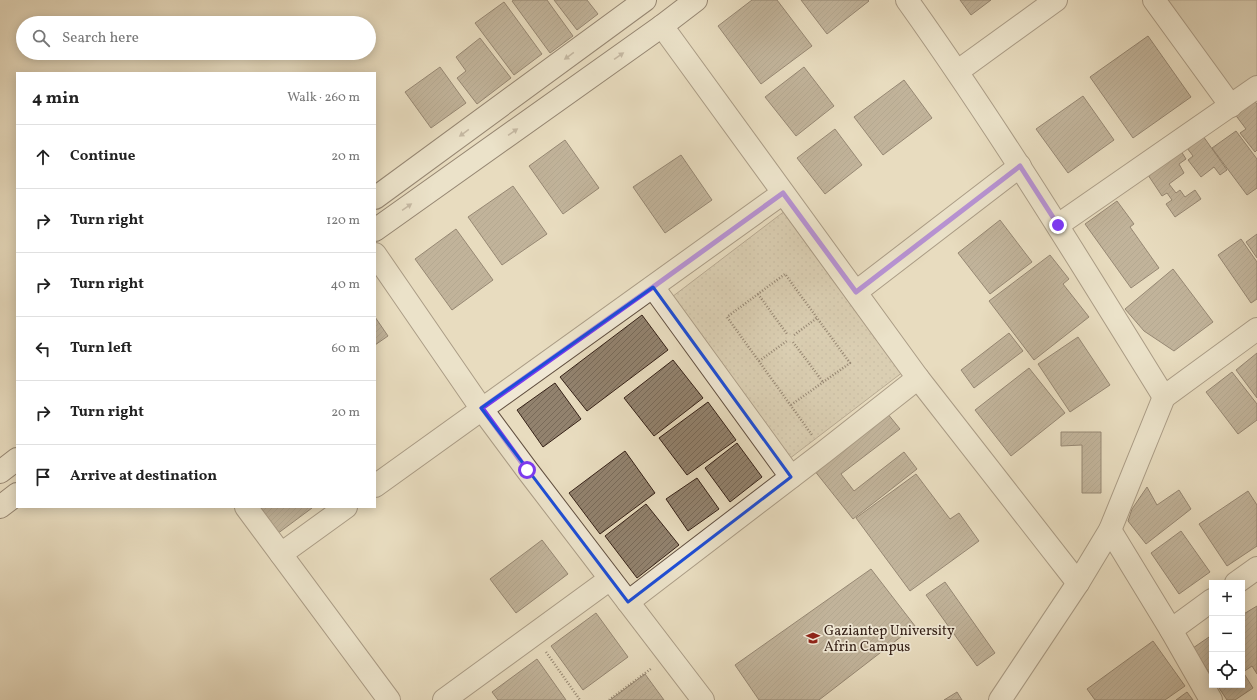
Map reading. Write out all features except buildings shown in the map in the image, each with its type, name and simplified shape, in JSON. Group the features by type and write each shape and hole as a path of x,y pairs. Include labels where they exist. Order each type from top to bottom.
{"street":[{"path":"376,197 645,0"},
{"path":"376,229 662,26 696,0"},
{"path":"907,0 958,71 1020,166 1164,397"},
{"path":"958,71 1056,0"},
{"path":"1154,0 1231,106"},
{"path":"662,26 918,378 1078,583"},
{"path":"1058,225 1257,87"},
{"path":"856,292 1020,166"},
{"path":"376,485 783,193"},
{"path":"376,255 527,470 703,700"},
{"path":"653,287 791,477"},
{"path":"1000,700 1078,583 1110,530 1164,397 1257,330"},
{"path":"628,602 918,378"},
{"path":"0,472 16,460"},
{"path":"0,507 16,495"},
{"path":"247,508 388,700"},
{"path":"281,554 345,508"},
{"path":"1110,530 1171,630 1211,700"},
{"path":"1240,580 1257,568"},
{"path":"444,700 468,681 610,579"},
{"path":"1171,630 1209,602"}],"path":[{"path":"791,405 850,363 785,274 727,317 824,452"},
{"path":"758,294 788,334"},
{"path":"794,335 817,318"},
{"path":"759,361 787,341"},
{"path":"793,342 823,382"},
{"path":"534,635 580,700"},
{"path":"609,700 668,655"}],"highlighted area":[{"path":"653,287 791,477 628,602 481,408"}],"shaded area":[{"path":"1158,0 1257,0 1257,84 1230,103"},
{"path":"794,204 916,362 789,459 668,300"}],"place":[{"name":"Gaziantep University Afrin Campus","path":"813,638"}],"route":[{"path":"527,470 482,408 783,193 856,292 1020,166 1058,225"}]}
